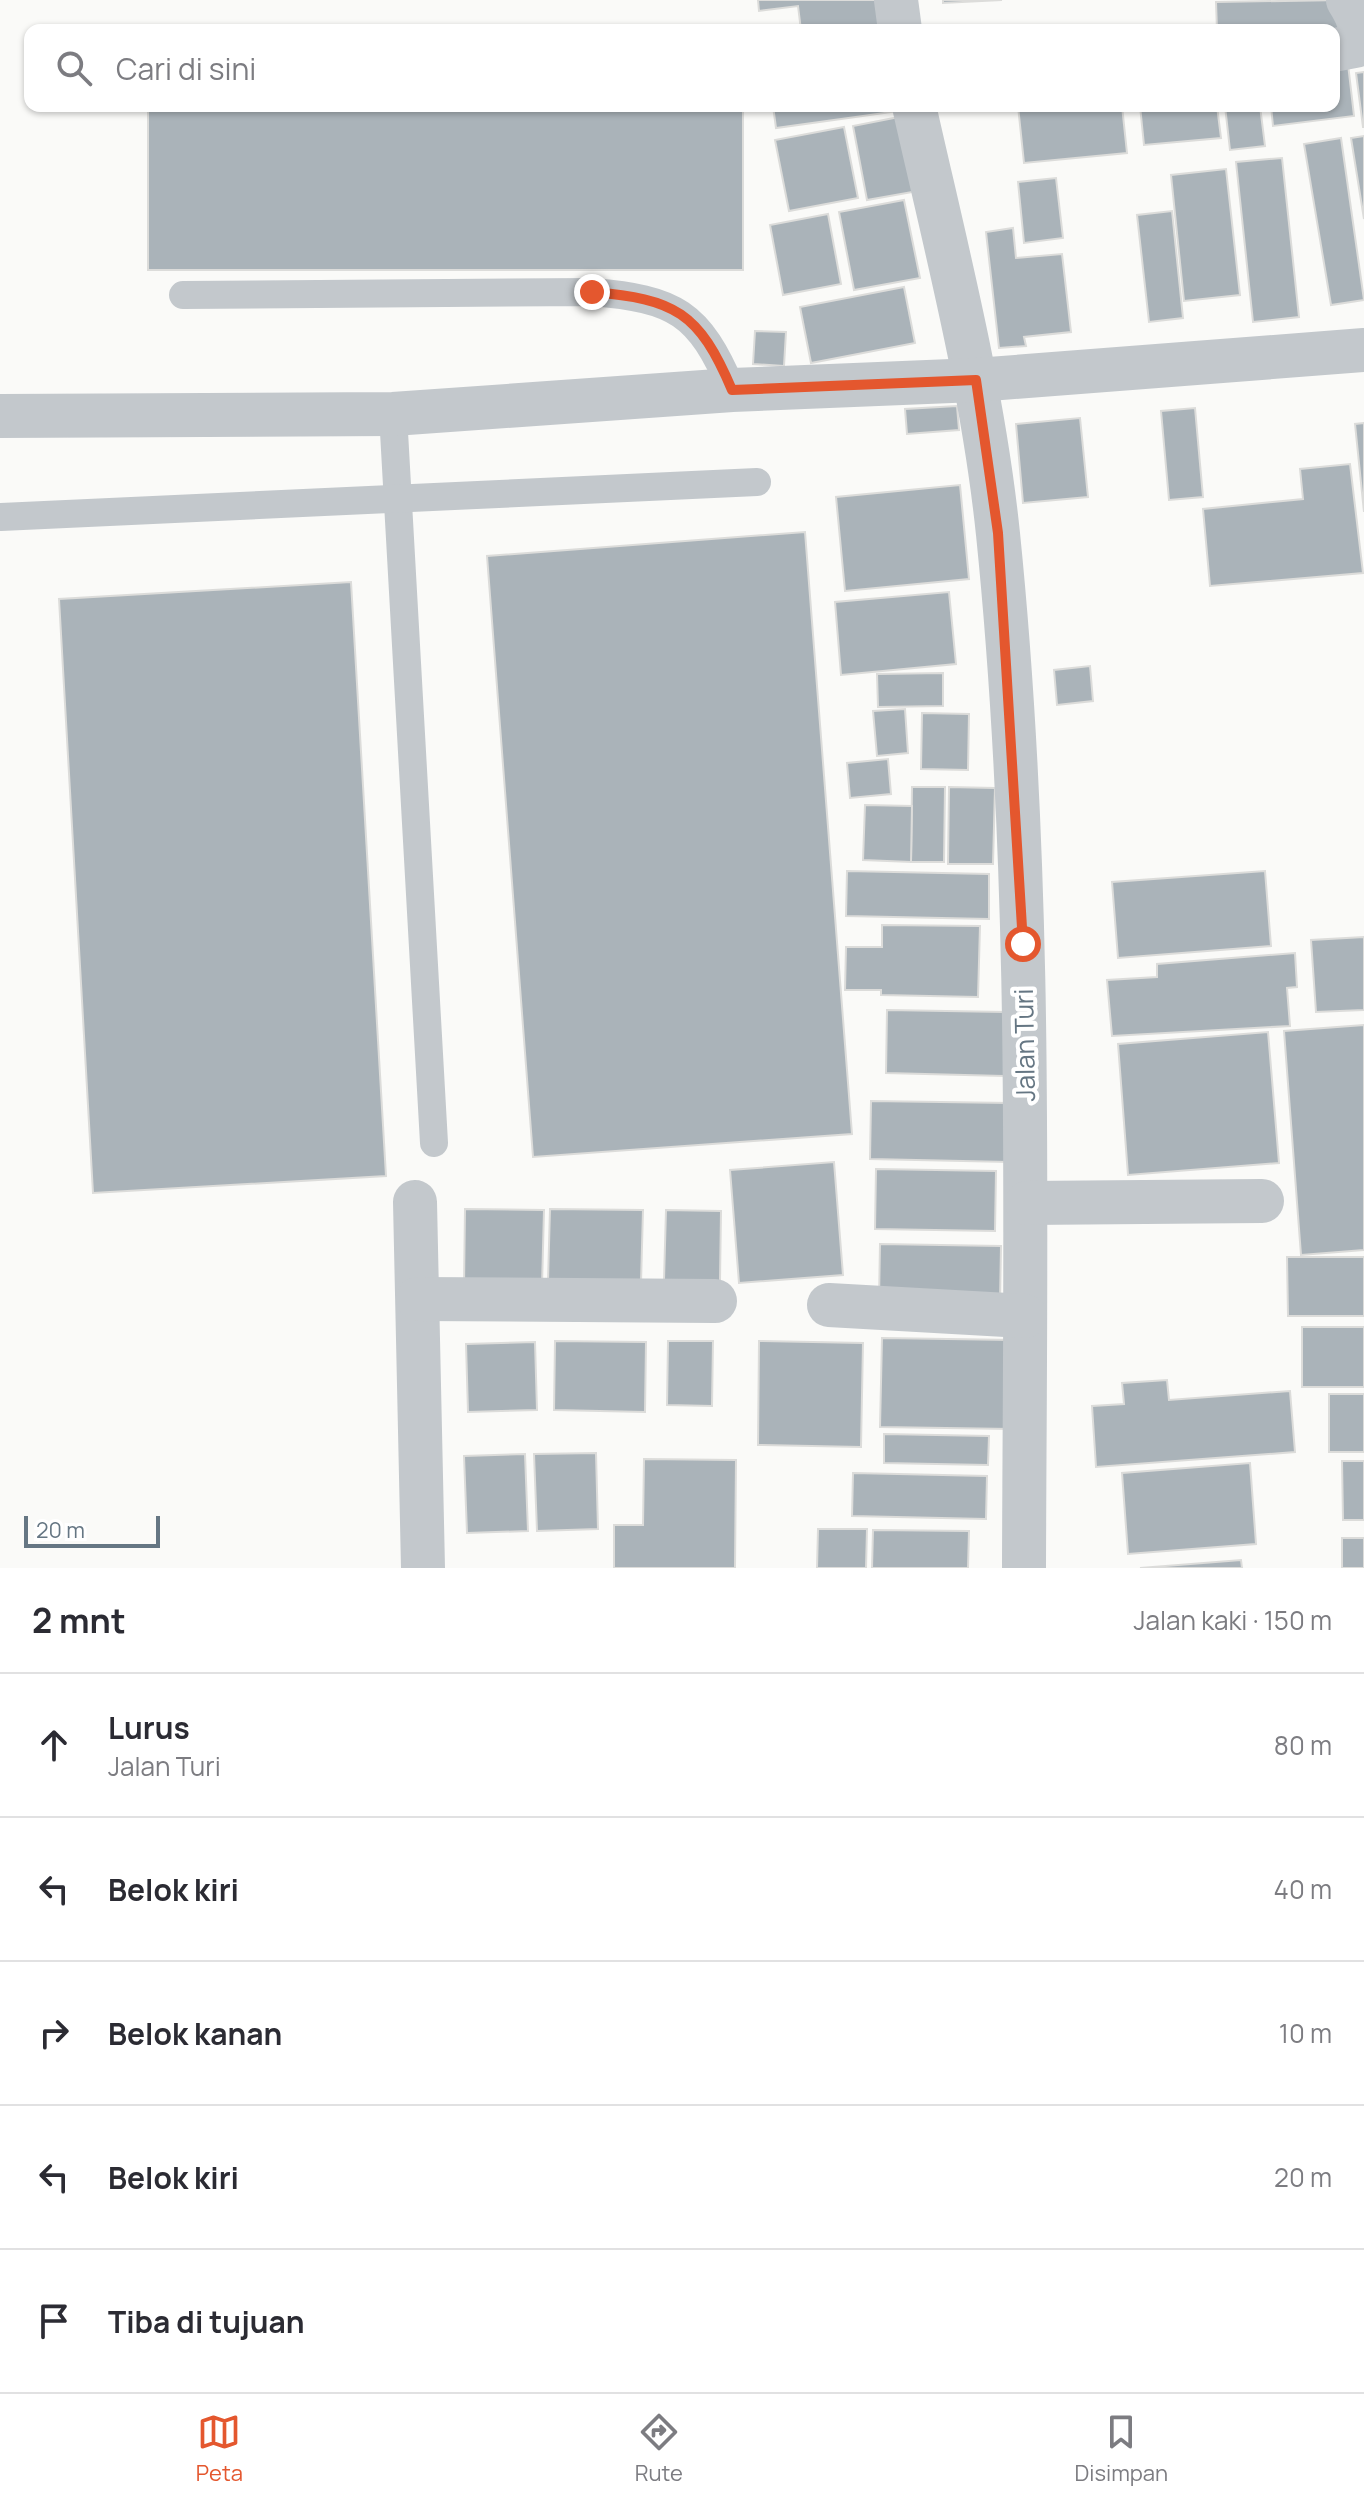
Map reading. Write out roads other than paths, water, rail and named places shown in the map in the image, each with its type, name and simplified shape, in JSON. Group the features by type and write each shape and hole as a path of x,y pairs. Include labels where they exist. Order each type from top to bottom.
{"street":[{"path":"896,0 899,24"},
{"path":"1340,49 1355,46 1361,34 1361,21 1348,0"},
{"name":"Jalan Turi","path":"915,112 976,380 998,533 1023,944 1027,1203 1024,1568"},
{"path":"0,416 393,414 732,390 976,380 1364,350"},
{"path":"1027,1203 1262,1201"},
{"path":"415,1202 423,1568"},
{"path":"418,1299 715,1301"},
{"path":"829,1305 1025,1316"}],"lane":[{"path":"183,295 592,292 639,296 690,318 719,360 732,390"},
{"path":"393,414 434,1143"},
{"path":"1,517 757,482"}]}
